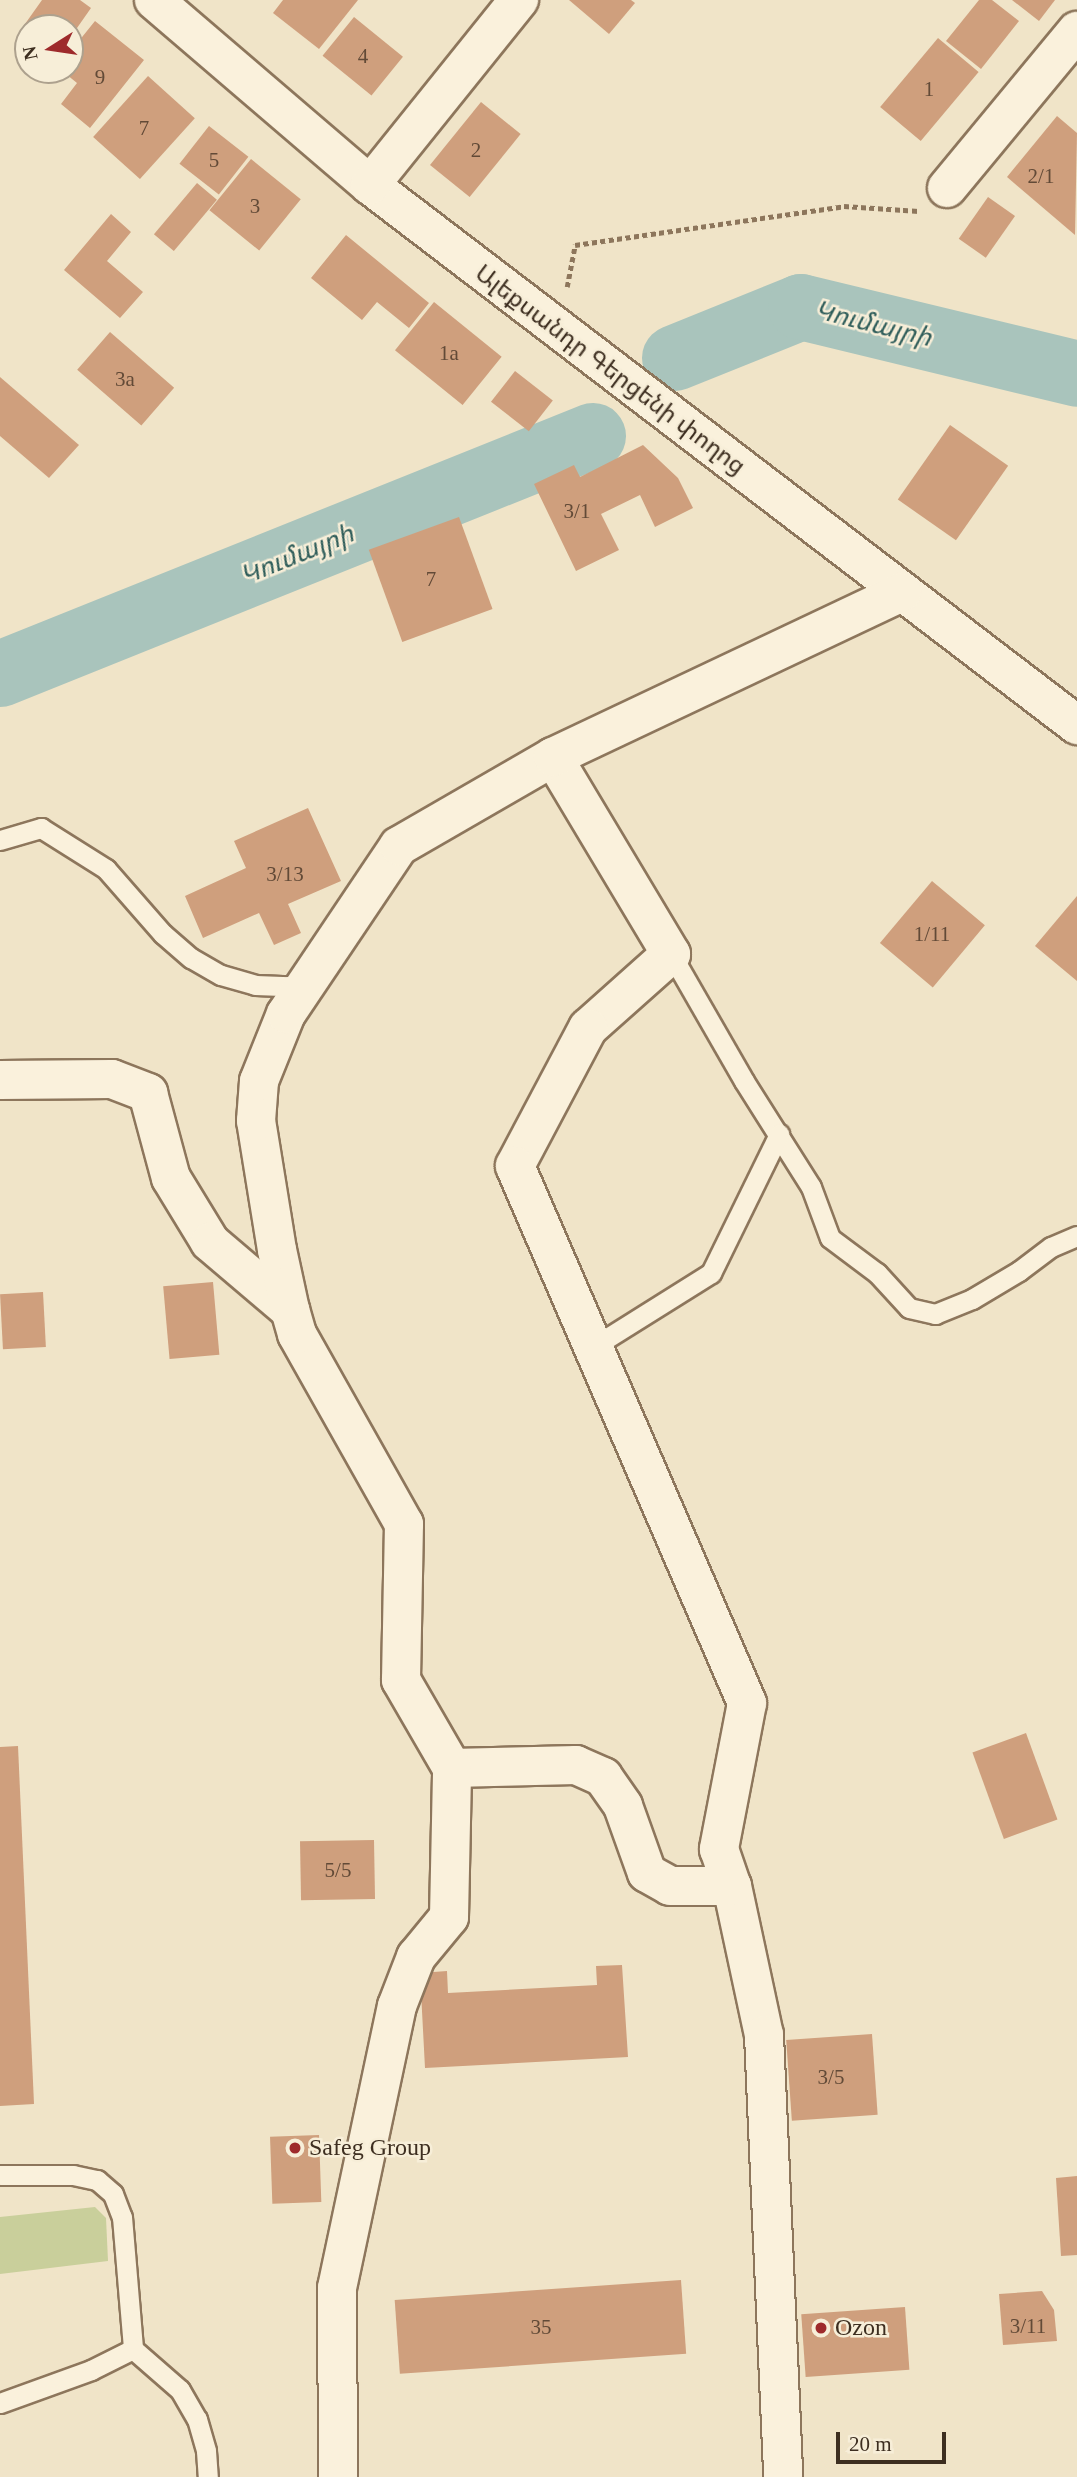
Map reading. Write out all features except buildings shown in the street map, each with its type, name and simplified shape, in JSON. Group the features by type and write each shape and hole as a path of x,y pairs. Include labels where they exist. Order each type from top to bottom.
{"street":[{"name":"Ալեքսանդր Գերցենի փողոց","path":"154,0 370,185 560,333 1077,725"},
{"path":"370,185 519,0"},
{"path":"947,188 1077,31"},
{"path":"338,2477 337,2288 397,2006 416,1957 449,1917 452,1768 401,1680 404,1524 297,1334 290,1310 276,1250 256,1121 259,1081 268,1052 286,1014 399,846 553,758 902,592"},
{"path":"553,758 671,954 588,1028 515,1166 747,1703 719,1849 732,1886 764,2035 783,2477"},
{"path":"0,1080 112,1079 148,1093 170,1178 210,1242 290,1310"},
{"path":"452,1768 576,1765 603,1777 623,1806 647,1872 670,1886 732,1886"}],"lane":[{"path":"0,840 41,828 106,869 163,934 191,958 221,975 255,985 289,986 309,980"},
{"path":"671,954 744,1081 811,1187 830,1238 877,1273 909,1308 935,1314 972,1299 1019,1271 1051,1247 1077,1236"},
{"path":"593,1347 711,1273 779,1133"},
{"path":"0,2175 73,2175 97,2180 113,2194 122,2217 133,2349 180,2390 197,2419 206,2451 208,2477"},
{"path":"0,2403 91,2370 133,2349"}],"path":[{"path":"560,333 575,245 844,206 929,211 947,188"}],"green space":[{"path":"95,2207 106,2218 108,2261 0,2274 0,2217"}],"waterway":[{"name":"Կումայրի","path":"675,358 801,307 1077,374"},
{"name":"Կումայրի","path":"0,674 593,436"}],"place":[{"name":"Safeg Group","path":"295,2148"},
{"name":"Ozon","path":"821,2328"}]}
